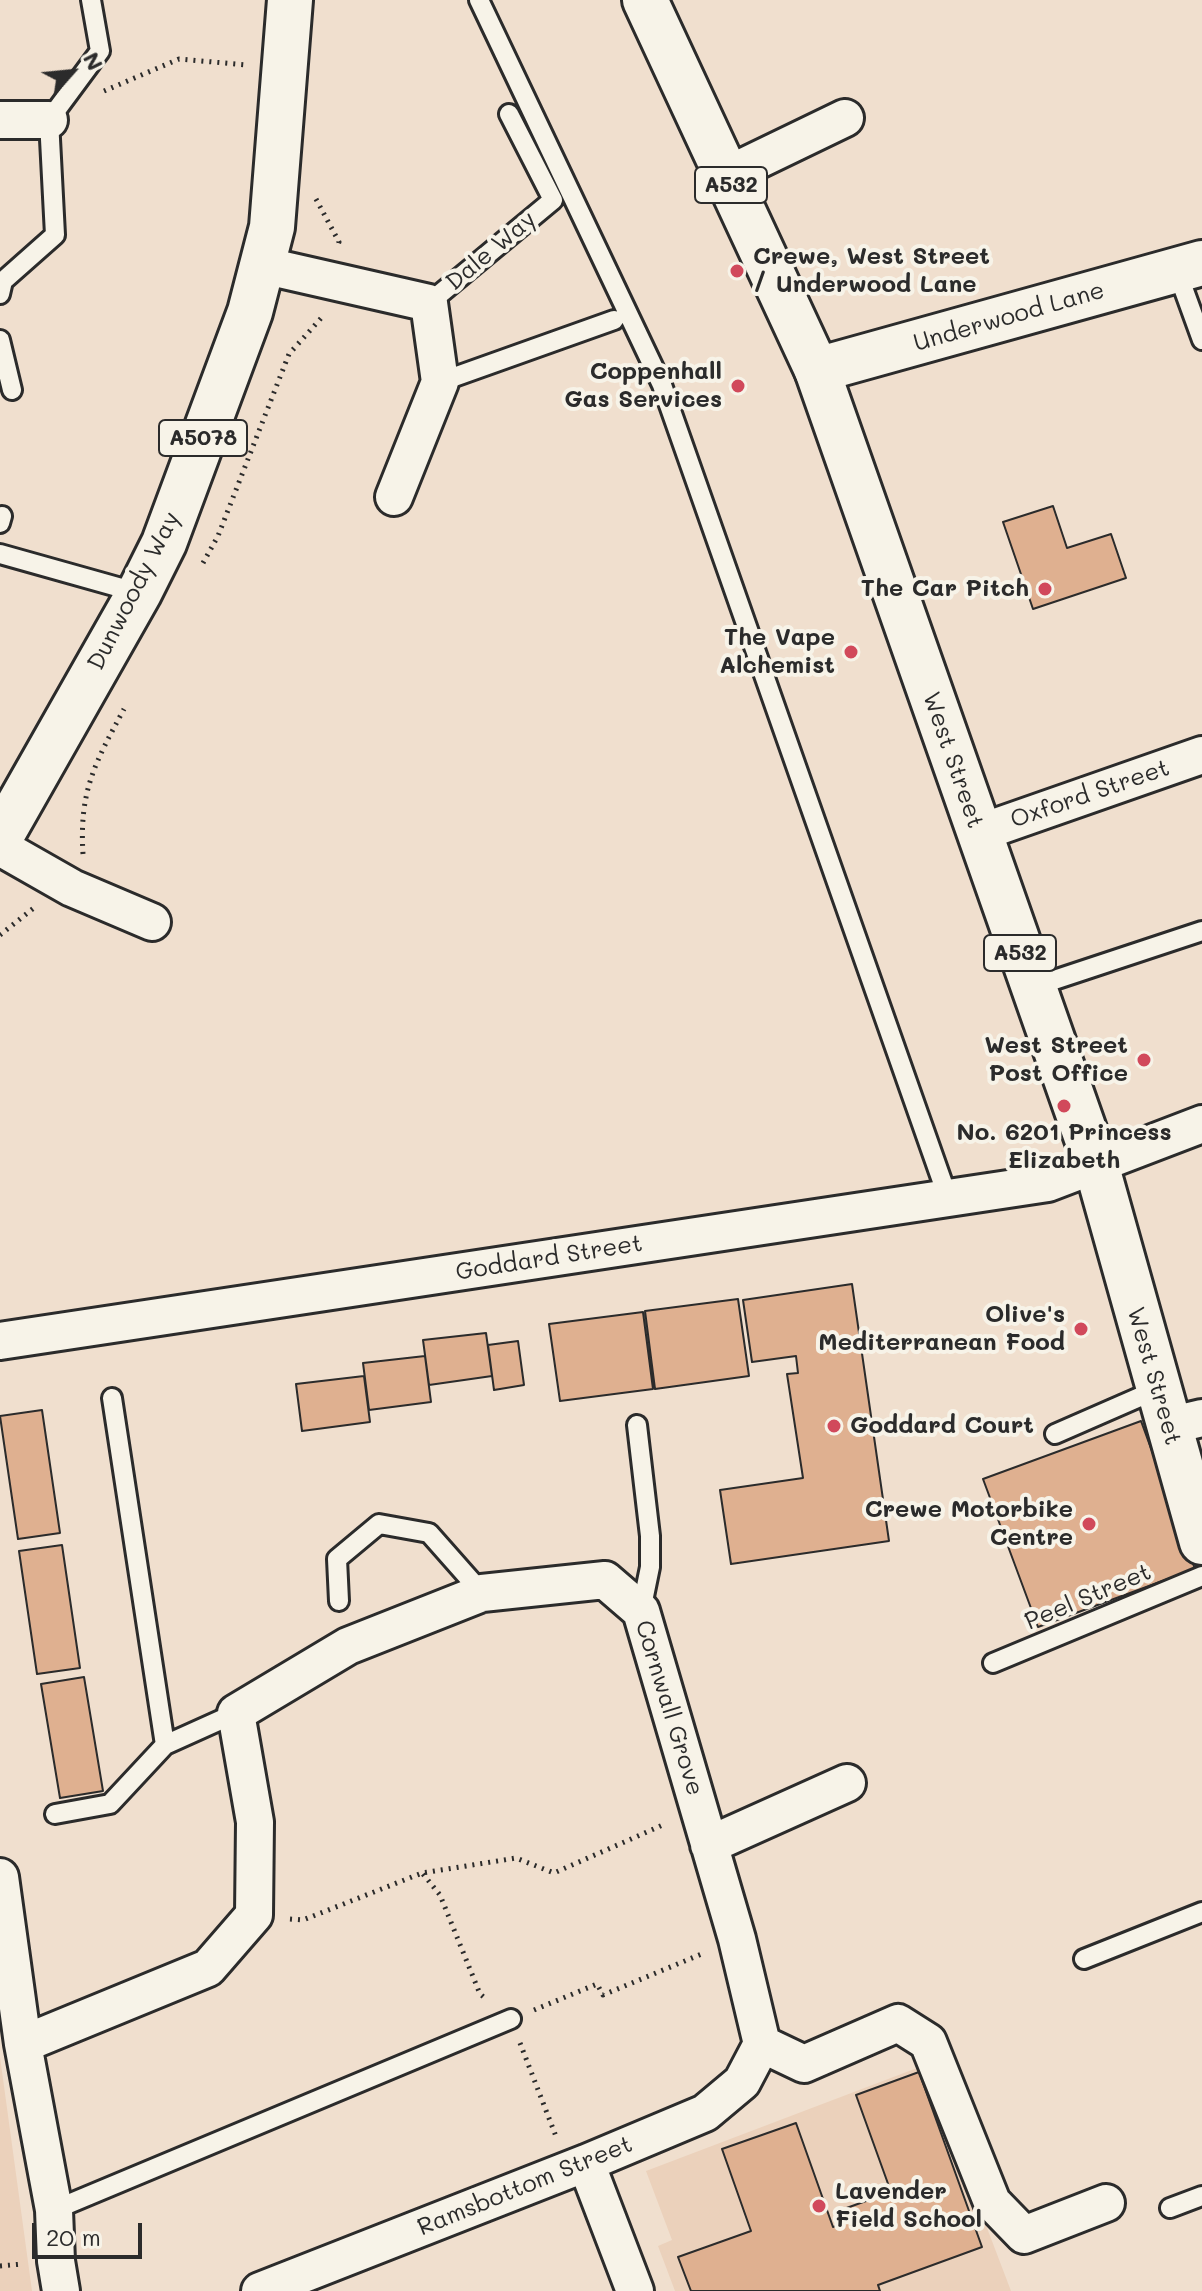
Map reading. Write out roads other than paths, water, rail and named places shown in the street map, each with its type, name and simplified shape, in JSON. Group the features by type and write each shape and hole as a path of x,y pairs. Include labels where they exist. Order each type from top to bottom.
{"main road":[{"name":"Dunwoody Way","path":"0,838 139,593 164,543 250,312 272,227 290,0"},
{"name":"West Street","path":"645,0 817,370 1096,1164 1176,1411 1202,1542"},
{"name":"Underwood Lane","path":"817,370 1189,266"}],"street":[{"path":"0,120 58,107"},
{"path":"727,175 845,118"},
{"name":"Dale Way","path":"262,265 429,303 440,382 394,497"},
{"name":"Oxford Street","path":"979,833 1202,755"},
{"path":"0,847 72,888 152,922"},
{"name":"Goddard Street","path":"0,1341 1048,1183 1202,1124"},
{"name":"Cornwall Grove","path":"236,1713 348,1646 482,1593 605,1580 641,1611 737,1939 762,2044"},
{"path":"23,2044 208,1968 254,1915 255,1822 236,1713"},
{"path":"709,1845 847,1783"},
{"path":"0,1877 23,2044 54,2210 61,2291"},
{"path":"762,2044 804,2064 898,2023 928,2042 992,2202 1024,2235 1106,2203"},
{"name":"Ramsbottom Street","path":"260,2291 705,2113 742,2082 762,2044"},
{"path":"586,2163 635,2291"}],"lane":[{"path":"0,294 3,281 55,235 58,107 100,51 91,0"},
{"path":"479,0 662,385 948,1198"},
{"name":"Dale Way","path":"429,303 553,200 509,114"},
{"path":"1189,266 1202,340"},
{"path":"440,382 614,320"},
{"path":"0,340 12,390"},
{"path":"0,554 139,593"},
{"path":"1033,987 1202,931"},
{"path":"112,1398 165,1745"},
{"path":"1055,1434 1176,1411"},
{"path":"637,1425 650,1536 650,1567 641,1611"},
{"path":"339,1601 337,1559 379,1524 429,1533 482,1593"},
{"name":"Peel Street","path":"993,1663 1202,1576"},
{"path":"55,1814 110,1804 165,1745 236,1713"},
{"path":"1084,1959 1202,1912"},
{"path":"54,2210 511,2019"},
{"path":"1170,2208 1202,2196"}],"place":[{"name":"Crewe, West Street / Underwood Lane","path":"737,271"},
{"name":"Coppenhall Gas Services","path":"738,386"},
{"name":"The Car Pitch","path":"1045,589"},
{"name":"The Vape Alchemist","path":"851,652"},
{"name":"West Street Post Office","path":"1144,1060"},
{"name":"No. 6201 Princess Elizabeth","path":"1064,1106"},
{"name":"Olive's Mediterranean Food","path":"1081,1329"},
{"name":"Goddard Court","path":"834,1426"},
{"name":"Crewe Motorbike Centre","path":"1089,1524"},
{"name":"Lavender Field School","path":"819,2206"}]}
